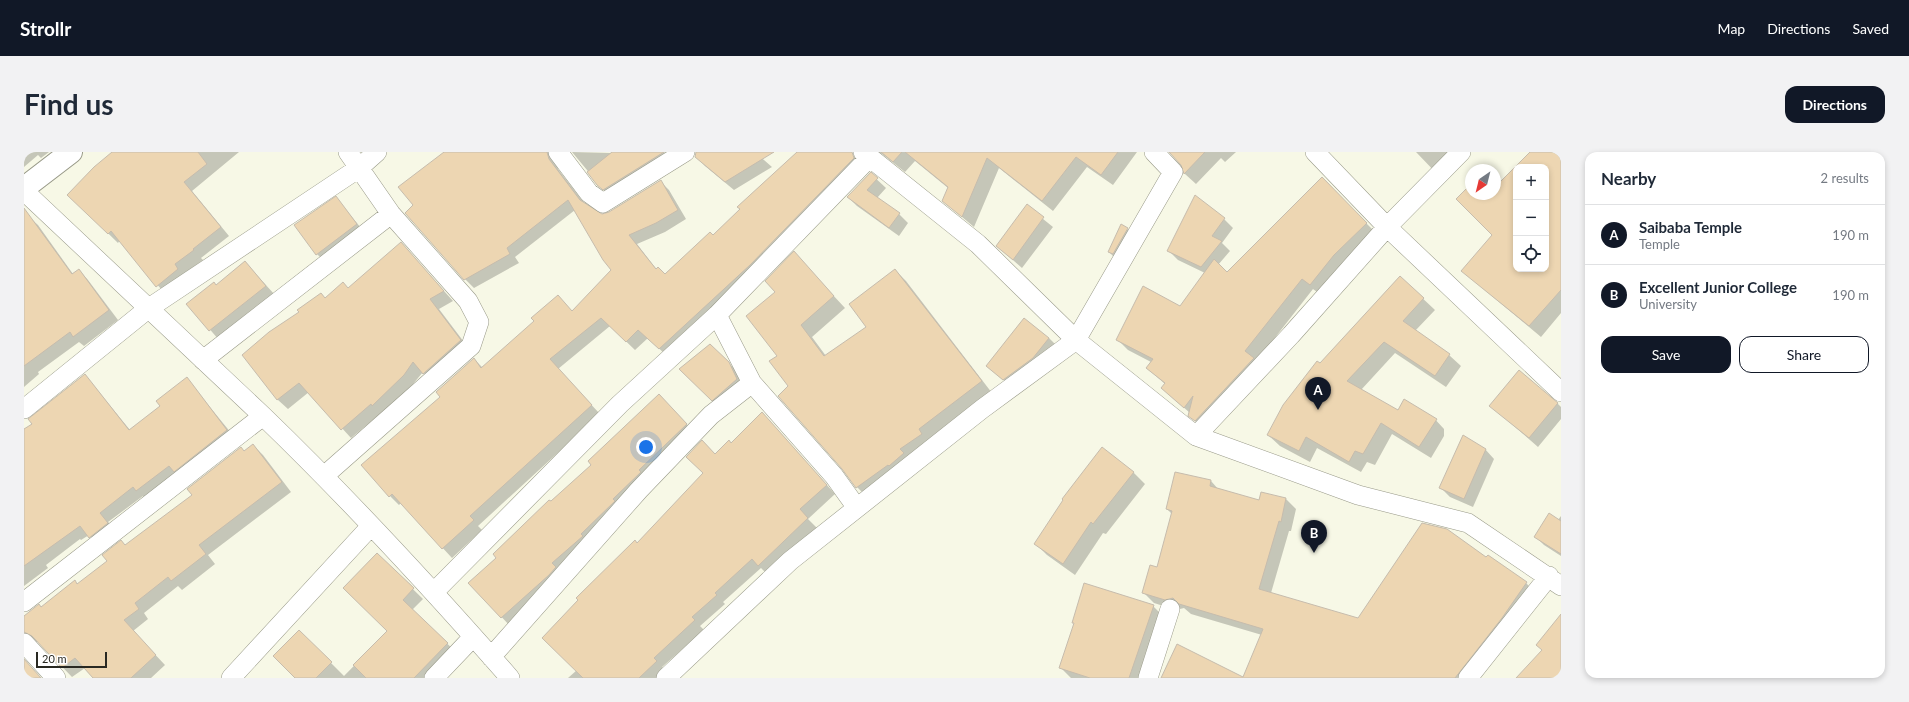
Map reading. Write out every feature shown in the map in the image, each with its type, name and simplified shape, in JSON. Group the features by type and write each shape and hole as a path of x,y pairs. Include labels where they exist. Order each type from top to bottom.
{"street":[{"path":"71,152 24,190 263,416 324,476 434,592 510,678"},
{"path":"324,476 471,346 479,322 468,301 391,214 348,152"},
{"path":"24,409 149,308 359,168 377,152"},
{"path":"558,152 588,193 603,203 686,152"},
{"path":"666,678 790,561 982,409 1076,340 1173,172 1154,152"},
{"path":"1315,152 1387,227 1561,392"},
{"path":"1196,436 1291,335 1387,227 1461,152"},
{"path":"434,592 620,404 717,315 866,155 978,244 1076,340 1196,436 1358,495 1468,523 1555,581 1468,678"},
{"path":"203,360 391,214"},
{"path":"717,315 752,383 834,476 857,508"},
{"path":"492,657 639,490 711,415 752,383"},
{"path":"24,602 263,416"},
{"path":"231,678 371,526"},
{"path":"1148,678 1170,609"},
{"path":"434,678 473,637"},
{"path":"24,643 56,678"}],"building":[{"path":"112,152 198,152 207,164 184,182 221,227 175,264 178,269 156,287 111,231 108,234 67,195 94,167"},
{"path":"444,152 547,152 549,159 580,200 602,214 609,212 661,180 678,210 656,223 629,235 656,269 658,267 665,274 710,232 713,235 740,209 737,207 797,152 852,152 854,158 750,265 659,349 638,330 626,342 601,318 550,359 592,405 470,516 474,520 442,549 392,494 389,497 361,465 440,397 436,392 474,358 481,368 534,321 531,318 558,295 572,311 611,270 603,260 568,200 507,248 510,254 464,280 405,213 413,205 398,187"},
{"path":"612,152 664,152 603,190 587,172"},
{"path":"696,152 774,152 725,182 695,157"},
{"path":"881,152 902,152 893,162"},
{"path":"905,152 1118,152 1101,175 1076,157 1042,201 987,158 962,217 942,201 948,187"},
{"path":"1169,152 1205,152 1184,174 1181,165"},
{"path":"1530,152 1561,152 1561,290 1529,326 1461,271 1492,235 1456,199 1465,190 1465,200 1501,200 1501,181 1513,169 1513,272 1549,272 1549,164 1518,164"},
{"path":"871,172 878,178 867,190 900,213 889,228 847,197"},
{"path":"1322,177 1367,223 1334,255 1310,285 1302,279 1245,351 1254,358 1195,421 1188,416 1193,396 1184,408 1161,388 1165,383 1146,368 1153,359 1116,340 1143,286 1180,306 1214,259 1227,272"},
{"path":"1195,195 1225,218 1212,236 1222,241 1201,267 1167,251"},
{"path":"336,196 357,224 316,255 294,225"},
{"path":"1027,204 1044,217 1013,260 996,246"},
{"path":"24,208 72,274 79,269 109,310 73,337 70,332 24,366"},
{"path":"1121,224 1128,228 1113,254 1108,252"},
{"path":"401,242 444,291 430,299 461,340 423,374 413,362 404,375 372,406 371,404 341,430 299,383 277,400 242,355 269,332 299,312 297,310 321,293 325,298 343,282 348,288"},
{"path":"794,251 834,296 801,325 824,356 866,327 849,304 895,269 982,381 919,429 922,434 900,449 904,453 889,466 888,465 856,488 842,469 778,396 788,386 769,361 777,356 746,316 775,292 765,281"},
{"path":"245,261 266,286 209,331 186,304 214,282 216,285"},
{"path":"1400,276 1424,298 1403,321 1450,354 1435,376 1384,342 1347,381 1398,410 1404,399 1437,419 1419,447 1381,423 1363,454 1355,451 1349,462 1306,437 1299,451 1267,435 1283,405 1317,361 1320,363"},
{"path":"1024,318 1049,338 1033,358 1003,380 986,366"},
{"path":"710,344 729,362 737,379 712,401 679,369"},
{"path":"1519,370 1558,403 1529,438 1489,406"},
{"path":"85,374 129,430 160,406 156,401 187,377 227,430 174,472 169,466 136,491 133,487 100,513 108,523 89,538 80,526 24,566 24,429 32,424 28,419"},
{"path":"659,394 687,424 639,470 641,472 613,499 615,501 581,534 583,536 552,563 556,567 549,575 501,618 468,583 496,558 493,554 549,500 551,501 591,465 588,461"},
{"path":"762,412 827,485 800,509 808,518 758,566 752,559 715,593 717,595 692,617 695,620 654,658 657,661 639,678 583,678 542,638 578,600 576,598 635,540 637,543 703,473 686,457 702,440 715,454 729,440 731,443"},
{"path":"1463,435 1486,449 1464,499 1439,488"},
{"path":"253,444 282,482 199,545 206,554 171,581 168,577 135,603 139,609 124,620 156,655 131,678 93,678 75,658 62,668 32,636 24,632 24,616 39,604 41,607 75,580 77,584 107,561 102,555 121,540 125,545 192,495 187,489 241,447 244,451"},
{"path":"1102,447 1134,472 1093,524 1091,522 1063,564 1034,544 1063,500 1062,499"},
{"path":"1175,472 1211,480 1210,486 1259,500 1261,492 1286,498 1281,522 1279,521 1259,589 1358,618 1422,523 1447,529 1486,557 1488,555 1527,582 1502,618 1455,678 1161,678 1177,644 1243,677 1263,629 1179,604 1173,598 1165,600 1142,593 1150,565 1157,567 1172,511 1166,509"},
{"path":"1549,513 1561,521 1561,554 1534,537"},
{"path":"377,553 414,588 403,600 448,643 414,678 366,678 353,665 387,631 343,588"},
{"path":"1084,583 1154,605 1129,678 1090,678 1059,668 1074,623 1072,623"},
{"path":"1561,614 1561,678 1516,678 1542,650 1536,645"},
{"path":"299,630 332,662 316,678 295,678 273,656"},
{"path":"24,659 41,678 24,678"}],"place":[{"name":"Saibaba Temple","path":"1318,410"},
{"name":"Excellent Junior College","path":"1314,553"}]}
